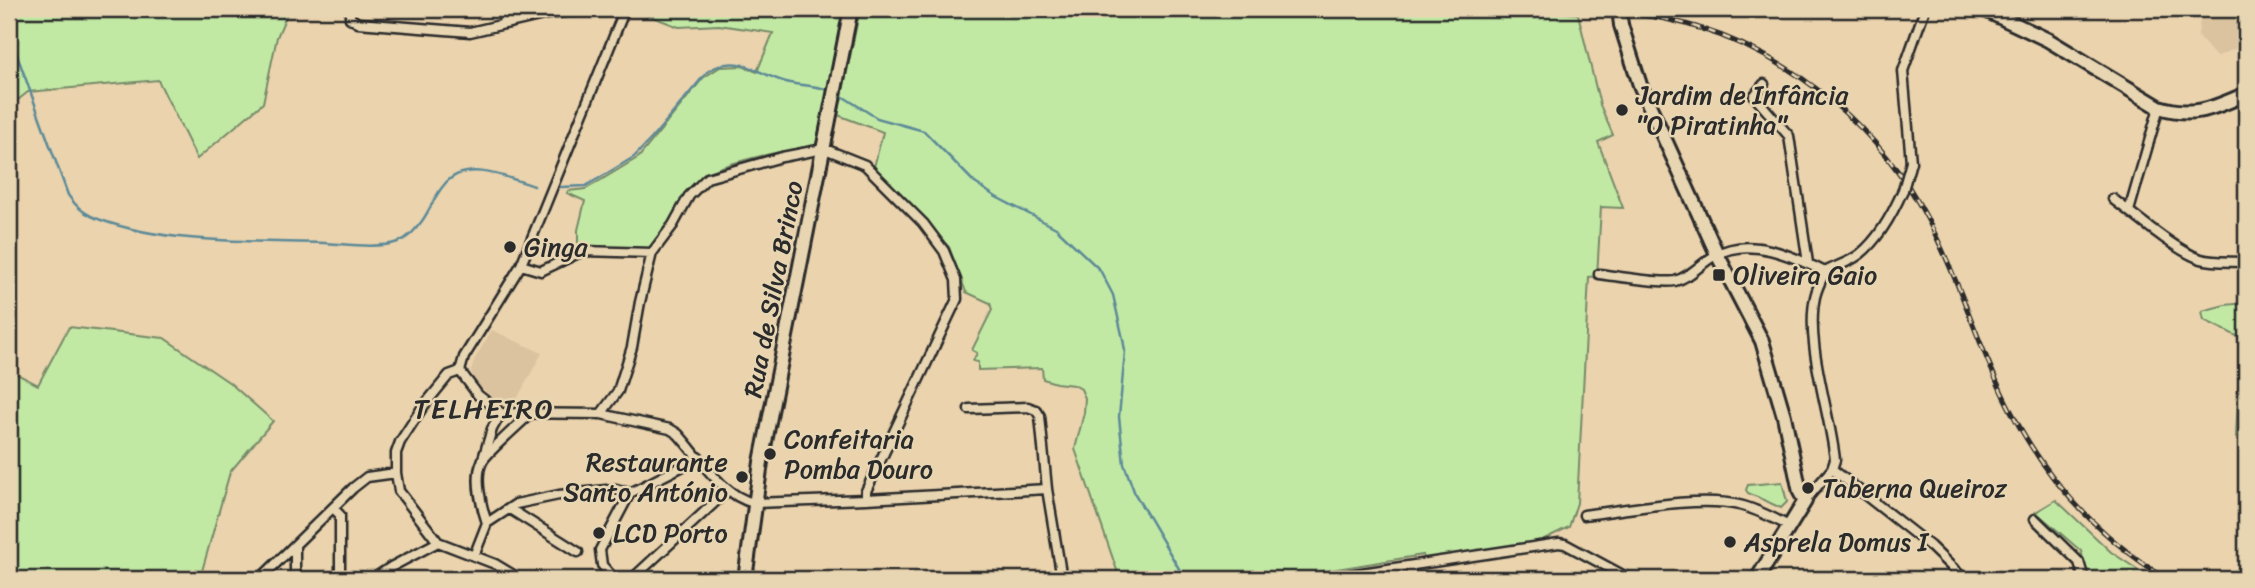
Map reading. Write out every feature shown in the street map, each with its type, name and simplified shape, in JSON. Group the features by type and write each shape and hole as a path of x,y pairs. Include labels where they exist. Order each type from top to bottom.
{"street":[{"path":"350,9 350,18 358,23 470,32 548,14 588,9"},
{"path":"503,23 505,9"},
{"path":"460,371 464,357 521,265 625,9"},
{"name":"Rua de Silva Brinco","path":"745,579 754,503 851,9"},
{"path":"1619,9 1621,25 1640,85 1717,254 1762,341 1784,416 1800,492 1805,502"},
{"path":"1757,579 1805,502 1832,469 1834,455 1814,344 1814,300 1825,271 1858,255 1867,246 1891,219 1903,190 1911,162 1903,71 1925,9"},
{"path":"1983,9 2048,40 2159,107 2195,113 2210,110 2246,94"},
{"path":"1764,84 1754,96 1789,136 1808,263"},
{"path":"2129,211 2159,107"},
{"path":"601,414 618,391 629,358 652,253 673,225 689,196 707,178 825,146 830,151 865,165 884,183 933,236 944,251 956,280 957,299 866,491 866,499"},
{"path":"2113,200 2199,258 2246,262"},
{"path":"1599,274 1673,281 1686,276 1725,250 1761,249 1774,251 1825,271"},
{"path":"521,265 541,271 583,251 652,253"},
{"path":"460,371 449,374 400,442 396,453 400,491 438,542 458,552 495,564 520,579"},
{"path":"460,371 478,395 500,413 601,414 670,429 678,434 727,491 754,503 1047,489"},
{"path":"970,410 1028,407 1036,410 1040,416 1047,489 1061,573"},
{"path":"487,523 478,484 492,429 500,413"},
{"path":"482,462 530,414"},
{"path":"614,579 602,565 600,550 630,493 699,458"},
{"path":"1832,469 1930,546 1964,579"},
{"path":"260,579 367,477 396,473"},
{"path":"474,556 487,523 516,504 593,490 616,489 630,493"},
{"path":"632,579 727,491"},
{"path":"1584,515 1680,503 1721,502 1749,508 1789,526"},
{"path":"334,508 340,515 340,579"},
{"path":"509,509 579,552"},
{"path":"2035,519 2079,562 2084,579"},
{"path":"373,579 391,566 438,542"},
{"path":"1322,579 1559,543 1630,579"},
{"path":"295,546 295,579"},
{"path":"1410,566 1412,579"}],"shaded area":[{"path":"2194,9 2246,9 2246,44 2216,57 2198,36 2200,19"},
{"path":"492,330 542,353 512,408 499,404 475,382 471,372 474,360"}],"green space":[{"path":"9,9 289,9 277,37 263,103 197,159 158,80 28,92 9,107"},
{"path":"631,9 845,9 816,145 755,157 710,172 687,194 651,250 578,250 578,230 585,201 567,193 568,191 586,189 639,157 703,78 720,67 742,66 757,72 773,33 719,25 679,27"},
{"path":"860,9 1522,9 1578,14 1600,105 1613,135 1598,142 1623,208 1601,207 1597,276 1589,277 1577,503 1569,527 1540,541 1424,559 1423,555 1276,579 1120,579 1075,449 1084,413 1085,398 1081,389 1043,379 1042,368 978,370 978,362 973,361 977,353 972,350 992,310 990,303 966,292 949,247 873,171 883,132 838,115"},
{"path":"2246,303 2246,438 2236,437 2241,338 2204,320 2202,311"},
{"path":"69,327 164,338 230,383 273,421 230,472 202,571 193,579 9,579 9,370 38,385"},
{"path":"1782,482 1787,502 1781,508 1746,490 1748,485"},
{"path":"2056,500 2111,552 2152,579 2089,579 2081,551 2036,512"}],"waterway":[{"path":"9,33 68,195 78,207 91,216 127,228 211,240 381,245 398,242 409,236 422,221 444,185 463,173 488,172 534,186"},
{"path":"561,187 586,186 634,157 707,72 719,66 740,64 779,80 828,90"},
{"path":"842,96 877,118 924,131 975,183 1056,228 1100,270 1113,295 1125,351 1119,417 1124,464 1135,494 1185,579"}],"railway":[{"path":"1582,9 1668,20 1733,40 1768,57 1801,78 1832,101 1861,128 1910,188 1929,222 2000,388 2025,437 2041,461 2077,506 2098,526 2119,545 2167,579"}],"place":[{"name":"Jardim de Infância \"O Piratinha\"","path":"1622,110"},
{"name":"Ginga","path":"510,247"},
{"name":"Oliveira Gaio","path":"1719,275"},
{"name":"Confeitaria Pomba Douro","path":"770,454"},
{"name":"Restaurante Santo António","path":"742,477"},
{"name":"Taberna Queiroz","path":"1808,488"},
{"name":"LCD Porto","path":"599,533"},
{"name":"Asprela Domus I","path":"1730,542"}],"district":[{"name":"TELHEIRO","path":"484,408"}]}
